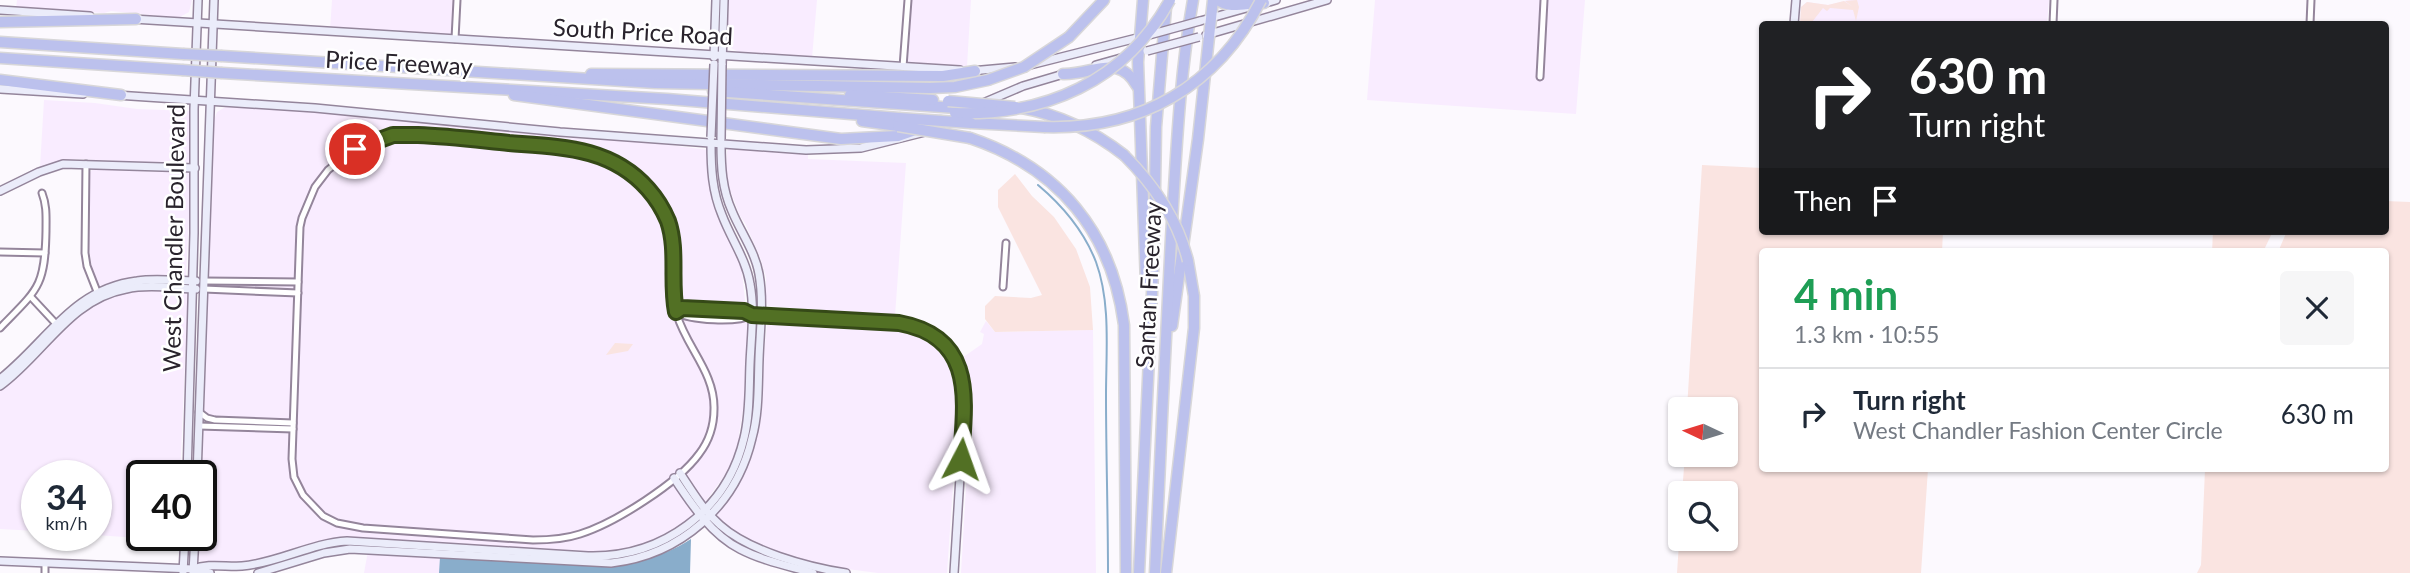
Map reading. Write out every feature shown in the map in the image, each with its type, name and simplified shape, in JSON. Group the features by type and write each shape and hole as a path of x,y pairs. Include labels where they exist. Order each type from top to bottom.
{"highway":[{"path":"668,84 955,87 988,80 1024,67 1069,37 1104,0"},
{"path":"1143,0 1144,37 1139,89 1146,275 1143,390 1145,435"},
{"path":"668,84 985,110 1024,105 1074,87 1098,73 1132,44 1167,0"},
{"name":"Santan Freeway","path":"1139,573 1154,250 1156,127 1167,0"},
{"name":"Santan Freeway","path":"1155,573 1177,142 1193,0"},
{"path":"1163,407 1198,139 1205,20 1215,0 1231,6 1263,2"},
{"path":"899,122 1077,127 1114,121 1146,111 1174,96 1207,72 1231,48 1263,2"},
{"path":"0,22 136,19"},
{"name":"Price Freeway","path":"0,42 668,84"},
{"name":"Price Freeway","path":"0,58 667,99 899,122"},
{"path":"1063,74 1106,67 1120,68 1131,76 1139,89"},
{"path":"495,72 943,76 975,71"},
{"path":"0,80 121,96"},
{"path":"469,86 540,99 841,139 876,139 907,134 971,109"},
{"path":"667,99 689,97 953,108 1022,108 1042,111 1076,125 1124,155 1162,201 1180,236 1188,261 1194,296 1194,328 1166,573"},
{"path":"899,122 970,138 1016,158 1055,186 1090,227 1113,274 1122,310 1125,339 1126,573"}],"main road":[{"name":"West Chandler Boulevard","path":"187,460 198,0"},
{"name":"West Chandler Boulevard","path":"198,460 214,0"},
{"path":"193,571 201,566 245,569 326,543 347,541 588,556 617,555 664,541 706,515 729,479 743,442 748,412 752,315 747,266 722,216 711,173 713,65 718,55 721,0"},
{"name":"South Price Road","path":"0,10 975,71 1044,62 1276,0"},
{"path":"0,89 209,101 820,150 861,149 921,134 1011,91 1063,74 1327,0"},
{"path":"1794,21 1796,0"},
{"path":"258,573 324,553 350,549 611,564 634,559 681,540 706,515 738,476 752,440 757,402 762,295 759,271 728,202 722,176 722,65 718,55"},
{"path":"0,191 46,169 63,164 195,168"},
{"path":"0,379 98,294 131,288 204,285"},
{"path":"752,315 899,323 922,330 947,348 962,376 965,397 954,573"},
{"path":"0,386 16,373 58,326"},
{"path":"189,390 193,398 193,417 199,426"},
{"path":"188,420 194,429 194,444 198,455"},
{"path":"677,476 732,545 813,573"},
{"path":"706,515 730,533 756,547 814,566 846,573"},
{"path":"183,571 184,551"},
{"path":"193,571 194,551"},
{"path":"0,561 45,562 96,569 210,573"}],"street":[{"path":"455,39 457,0"},
{"path":"903,67 908,0"},
{"path":"1540,77 1544,0"},
{"path":"2053,21 2054,0"},
{"path":"2310,21 2311,0"},
{"path":"393,135 426,135 581,149 606,157 639,179 653,195 667,220 672,246 676,312 685,339 707,373 713,396 714,411 706,444 698,456 653,495 612,520 570,537 533,540 352,527 337,523 323,516 303,495 293,474 298,282 302,218 315,187 328,170 355,149 373,141 393,135"},
{"path":"86,164 83,241 87,265 98,294"},
{"path":"0,328 31,297 41,282 45,253 46,204 42,192"},
{"path":"1003,286 1006,243"},
{"path":"0,252 45,253"},
{"path":"204,285 298,282"},
{"path":"204,285 298,293"},
{"path":"31,297 58,326"},
{"path":"676,312 682,308 744,311 752,315"},
{"path":"199,412 215,420 293,426"},
{"path":"199,426 293,426"},
{"path":"45,562 45,573"}],"shaded area":[{"path":"17,0 192,0 189,12 178,18 111,11 104,13 16,8"},
{"path":"332,0 458,0 455,39 330,30"},
{"path":"727,0 817,0 812,58 739,52 731,48 726,40 729,9"},
{"path":"911,0 971,0 967,66 908,63"},
{"path":"1375,0 1585,0 1576,114 1367,100"},
{"path":"1849,0 2049,0 2047,21 1800,21 1801,7 1807,2 1828,5"},
{"path":"1857,0 1859,7 1856,21 1853,10 1830,8 1827,11 1823,8 1813,21 1800,21 1801,7 1807,2 1828,5 1844,1 1853,7 1845,1"},
{"path":"44,100 190,111 190,161 184,164 76,159 40,167"},
{"path":"227,106 388,118 568,138 631,140 708,150 710,180 741,264 748,327 745,397 739,447 725,475 695,516 677,530 643,546 621,552 592,554 348,538 319,542 248,563 199,561 199,551 217,551 217,460 202,460 214,120 217,112"},
{"path":"732,147 781,153 808,152 808,159 906,163 895,316 768,306 766,277 760,257 730,190 726,168 727,151"},
{"path":"1702,165 1759,168 1759,235 1943,235 1942,248 1759,248 1759,472 1928,472 1921,573 1677,573 1678,551 1738,551 1738,481 1683,481 1684,467 1738,467 1738,397 1688,397"},
{"path":"93,169 188,173 191,178 186,276 128,279 100,286 92,268 88,241 90,172"},
{"path":"1015,174 1032,196 1054,217 1076,249 1090,287 1093,330 995,332 985,319 985,306 995,296 1031,298 1042,295 998,207 998,190"},
{"path":"2389,201 2410,202 2410,573 2197,573 2201,565 2205,472 2389,472 2389,248 2280,248 2285,235 2389,235"},
{"path":"2213,235 2271,235 2265,248 2212,248"},
{"path":"133,290 182,291 188,295 181,460 126,460 126,537 112,536 112,460 21,460 21,530 0,529 0,390 88,307 107,297"},
{"path":"986,321 995,332 1093,330 1096,573 961,573 971,401 971,389 962,358 982,344 984,334 980,332"},
{"path":"767,325 901,329 930,341 944,355 956,378 959,399 947,573 878,573 824,566 767,548 738,535 718,517 718,511 741,478 751,457"},
{"path":"615,343 633,344 628,351 606,355"},
{"path":"368,551 440,557 439,573 364,573"}],"water":[{"path":"691,539 690,573 439,573 440,557 574,565 615,564 654,557"}],"waterway":[{"path":"1038,185 1064,210 1079,230 1096,262 1104,294 1107,328 1108,573"}],"route":[{"path":"355,149 393,135 418,135 581,149 610,159 639,179 653,195 667,220 672,246 676,312 682,308 744,311 752,315 899,323 922,330 942,343 953,355 964,385 961,459"}]}
